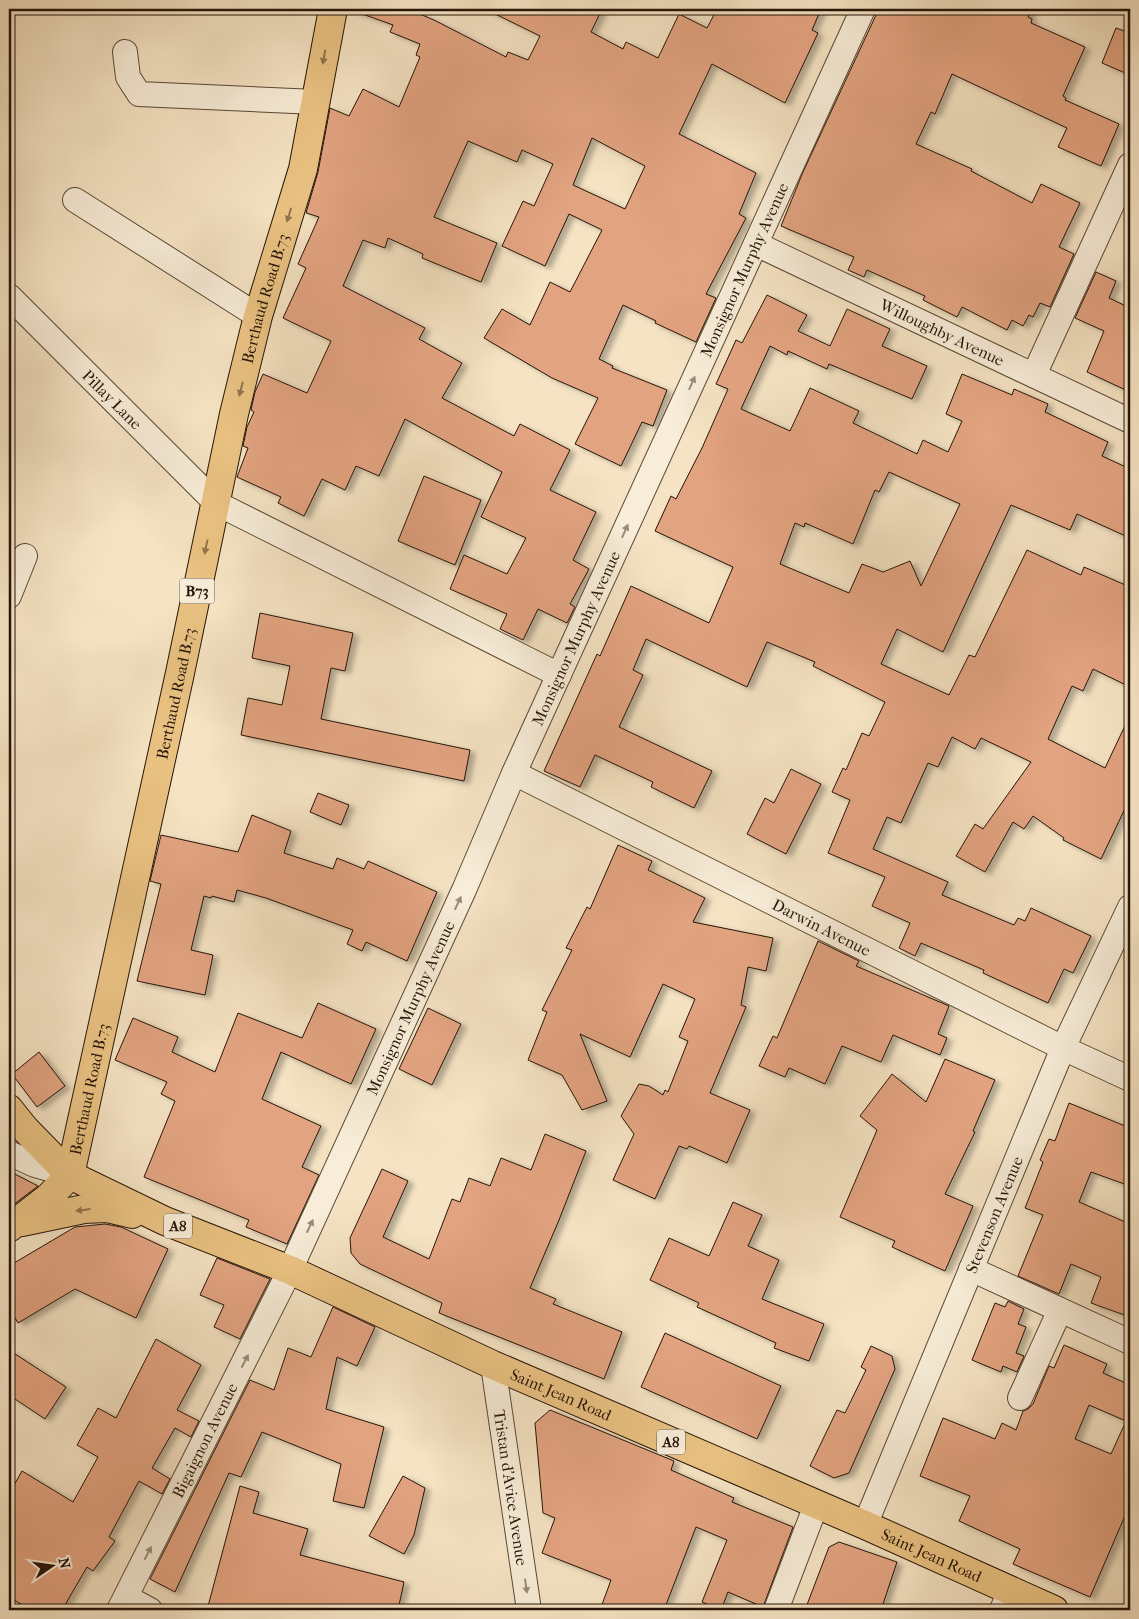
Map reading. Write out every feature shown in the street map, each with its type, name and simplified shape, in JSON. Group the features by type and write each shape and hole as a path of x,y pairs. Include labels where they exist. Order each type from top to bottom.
{"main road":[{"name":"Berthaud Road B.73","path":"70,1175 234,414 258,316 304,169 332,9"},
{"path":"9,1109 70,1175 49,1197 12,1226"},
{"name":"Saint Jean Road","path":"70,1175 165,1221 290,1270 493,1364 865,1525 1006,1600 1054,1610"},
{"path":"12,1226 65,1212 107,1208 165,1221"}],"street":[{"name":"Monsignor Murphy Avenue","path":"290,1270 863,9"},
{"path":"125,52 128,77 139,94 316,102"},
{"path":"1034,375 1130,165"},
{"path":"75,200 258,316"},
{"name":"Willoughby Avenue","path":"756,244 1130,420"},
{"name":"Pillay Lane","path":"9,296 216,504 560,675"},
{"path":"9,596 25,556"},
{"name":"Darwin Avenue","path":"514,774 1063,1048 1130,1079"},
{"name":"Stevenson Avenue","path":"865,1525 1063,1048 1130,907"},
{"path":"9,1153 35,1165 70,1175"},
{"path":"971,1269 1130,1342"},
{"name":"Bigaignon Avenue","path":"123,1604 290,1270"},
{"path":"1020,1398 1060,1310"},
{"name":"Tristan d'Avice Avenue","path":"493,1364 529,1610"},
{"path":"776,1610 816,1505"},
{"path":"123,1604 150,1610"}],"building":[{"path":"354,9 408,9 434,20 506,57 508,52 528,60 540,36 485,9 602,9 591,32 623,49 626,42 658,58 679,14 707,28 717,9 821,9 812,30 818,33 785,103 712,64 679,134 756,173 739,214 746,218 706,294 716,298 696,342 655,323 656,321 623,305 599,359 613,366 612,368 667,390 653,426 642,422 621,466 575,444 598,398 552,378 484,338 502,309 530,325 550,282 570,292 602,230 569,214 545,266 502,246 523,201 534,206 553,164 522,150 517,162 468,141 434,217 497,243 481,282 422,258 423,254 388,238 385,248 363,240 343,286 425,328 419,339 462,363 442,398 514,436 520,424 570,450 550,490 596,512 573,560 589,569 570,604 575,607 567,623 538,609 523,640 500,629 507,614 450,589 464,555 507,574 526,538 481,517 502,472 405,419 379,476 356,466 345,490 322,479 304,516 278,503 281,497 237,477 248,448 243,446 247,427 254,412 251,410 255,392 263,374 307,393 331,341 283,318 306,268 298,264 319,217 306,213 318,172 330,108 349,116 363,89 399,107 420,57 416,55 420,44 390,32 393,25 354,11","holes":["592,138 645,166 625,209 573,185"]},
{"path":"877,9 1032,9 1028,17 1032,19 1031,23 1085,47 1063,96 1066,98 1065,100 1119,124 1101,166 1058,147 1067,128 952,74 935,114 931,112 916,144 972,169 971,171 1032,203 1041,184 1080,203 1059,247 1074,254 1050,307 1040,303 1033,317 1029,315 1023,326 1012,320 1007,330 962,307 957,317 923,300 925,296 867,270 864,277 848,270 854,257 781,226 803,172 876,15"},
{"path":"1116,28 1130,33 1130,75 1102,63"},
{"path":"1096,272 1116,281 1109,298 1130,308 1130,392 1087,372 1104,331 1075,318"},
{"path":"767,295 807,315 798,331 830,346 847,309 890,329 882,346 927,366 912,399 829,364 827,369 788,351 787,355 770,346 741,409 790,431 810,388 859,411 853,423 917,454 923,440 948,452 962,421 946,414 962,374 1012,395 1014,389 1048,404 1045,412 1108,442 1102,456 1130,469 1130,538 1077,514 1070,530 1011,505 943,652 897,629 881,664 949,695 969,655 975,657 1027,550 1081,575 1084,567 1130,587 1130,687 1093,669 1083,691 1072,686 1048,739 1105,768 1130,715 1130,798 1101,859 1063,840 1064,838 1033,816 1024,829 1013,822 985,872 956,856 975,824 983,829 1031,762 981,738 975,749 952,737 938,767 928,763 901,823 887,817 873,849 948,882 942,895 1014,925 1018,918 1025,921 1031,908 1091,936 1073,973 1064,969 1048,1003 983,973 984,970 921,943 915,956 899,948 910,923 872,906 885,877 828,853 850,800 832,792 843,768 846,770 862,733 869,736 885,702 813,666 815,662 767,642 747,687 646,639 633,670 643,675 619,727 712,771 694,808 651,787 653,782 595,755 580,787 544,771 597,654 600,656 631,586 709,623 733,567 655,531 671,496 676,499 702,448 728,389 716,384 736,340 742,343","holes":["889,472 960,504 921,586 910,561 883,572 862,564 849,593 780,564 795,523 804,527 805,523 853,544 875,490 879,492"]},
{"path":"424,476 481,500 455,565 398,541"},
{"path":"260,613 353,633 345,671 331,668 321,719 470,750 464,781 241,735 248,698 282,705 290,666 252,658"},
{"path":"791,769 821,784 786,854 747,834 765,798 774,803"},
{"path":"318,793 349,805 341,825 310,812"},
{"path":"252,815 291,831 284,853 333,869 337,858 364,869 368,861 437,892 407,961 366,942 362,951 347,944 353,930 266,898 237,890 234,902 212,896 211,898 204,896 191,950 213,955 205,995 137,981 161,884 150,881 161,835 238,852"},
{"path":"618,845 652,861 648,870 705,898 693,922 773,938 766,971 748,967 741,1005 746,1007 710,1093 750,1110 727,1163 689,1146 687,1149 679,1146 655,1199 613,1180 634,1134 621,1116 639,1084 649,1086 663,1095 665,1090 668,1092 688,1041 679,1037 695,999 663,984 630,1057 580,1034 607,1101 582,1110 562,1075 528,1060 547,1012 542,1010 572,950 566,948 587,907 590,909"},
{"path":"818,941 859,961 856,966 949,1006 938,1034 947,1038 940,1055 893,1035 881,1062 842,1046 825,1084 789,1068 785,1077 759,1066 773,1036 777,1038"},
{"path":"318,1003 376,1029 351,1084 281,1052 262,1099 321,1126 302,1167 319,1175 287,1244 246,1227 249,1220 144,1177 175,1101 161,1094 167,1082 115,1060 133,1018 178,1037 172,1052 215,1072 238,1013 302,1038"},
{"path":"428,1008 461,1024 432,1085 399,1069"},
{"path":"39,1052 65,1086 37,1107 12,1074"},
{"path":"945,1059 995,1080 973,1131 975,1132 945,1194 973,1206 945,1271 892,1247 895,1241 840,1217 877,1130 860,1116 892,1074 926,1102"},
{"path":"1069,1103 1130,1128 1130,1186 1091,1172 1079,1202 1130,1224 1130,1317 1091,1303 1101,1277 1071,1264 1059,1294 1018,1276 1043,1215 1025,1208 1043,1162 1040,1160 1049,1139 1055,1141"},
{"path":"545,1134 586,1151 530,1288 556,1299 553,1304 622,1332 604,1379 439,1313 442,1303 360,1264 351,1253 350,1238 382,1169 408,1181 383,1237 429,1259 452,1199 460,1202 469,1178 490,1186 501,1158 531,1170"},
{"path":"9,1171 38,1186 9,1208"},
{"path":"733,1202 762,1215 748,1246 779,1260 762,1299 824,1324 809,1361 774,1348 776,1343 697,1307 699,1303 650,1280 669,1238 709,1256"},
{"path":"105,1224 121,1227 168,1249 136,1318 75,1289 18,1323 9,1308 9,1266 75,1227"},
{"path":"217,1258 270,1279 240,1339 214,1327 224,1305 200,1295"},
{"path":"1008,1301 1024,1309 1018,1324 1026,1327 1016,1353 1024,1356 1017,1372 1003,1366 1001,1372 972,1360 995,1303 1005,1307"},
{"path":"333,1307 375,1327 357,1366 337,1357 326,1409 384,1427 364,1508 333,1501 341,1464 262,1432 241,1477 229,1473 175,1592 150,1579 250,1380 274,1390 288,1348 311,1357"},
{"path":"665,1333 781,1386 757,1439 641,1387"},
{"path":"156,1339 201,1365 177,1410 199,1421 191,1437 175,1428 152,1468 170,1479 162,1494 139,1481 109,1537 115,1541 93,1571 87,1567 62,1610 31,1610 9,1597 9,1494 22,1471 73,1502 98,1457 77,1445 98,1408 116,1418"},
{"path":"1064,1345 1107,1364 1103,1373 1130,1385 1130,1504 1090,1597 1013,1564 1020,1549 959,1521 970,1496 920,1476 943,1418 995,1439 1002,1423 1016,1430 1023,1411 1033,1404 1049,1366 1054,1368","holes":["1089,1405 1126,1421 1111,1454 1075,1439"]},
{"path":"871,1346 892,1356 895,1369 849,1473 834,1478 810,1466 837,1410 845,1413 866,1370 861,1367"},
{"path":"9,1350 66,1387 45,1419 9,1395"},
{"path":"550,1410 674,1461 671,1470 734,1498 732,1502 793,1527 763,1607 728,1592 721,1610 702,1602 727,1540 696,1527 664,1610 600,1610 611,1580 542,1553 555,1518 543,1513 535,1423"},
{"path":"403,1476 425,1488 414,1535 404,1554 369,1536"},
{"path":"240,1486 259,1492 253,1513 308,1529 300,1555 404,1582 398,1610 207,1610"},
{"path":"839,1542 897,1562 881,1610 805,1610 829,1547"}]}
